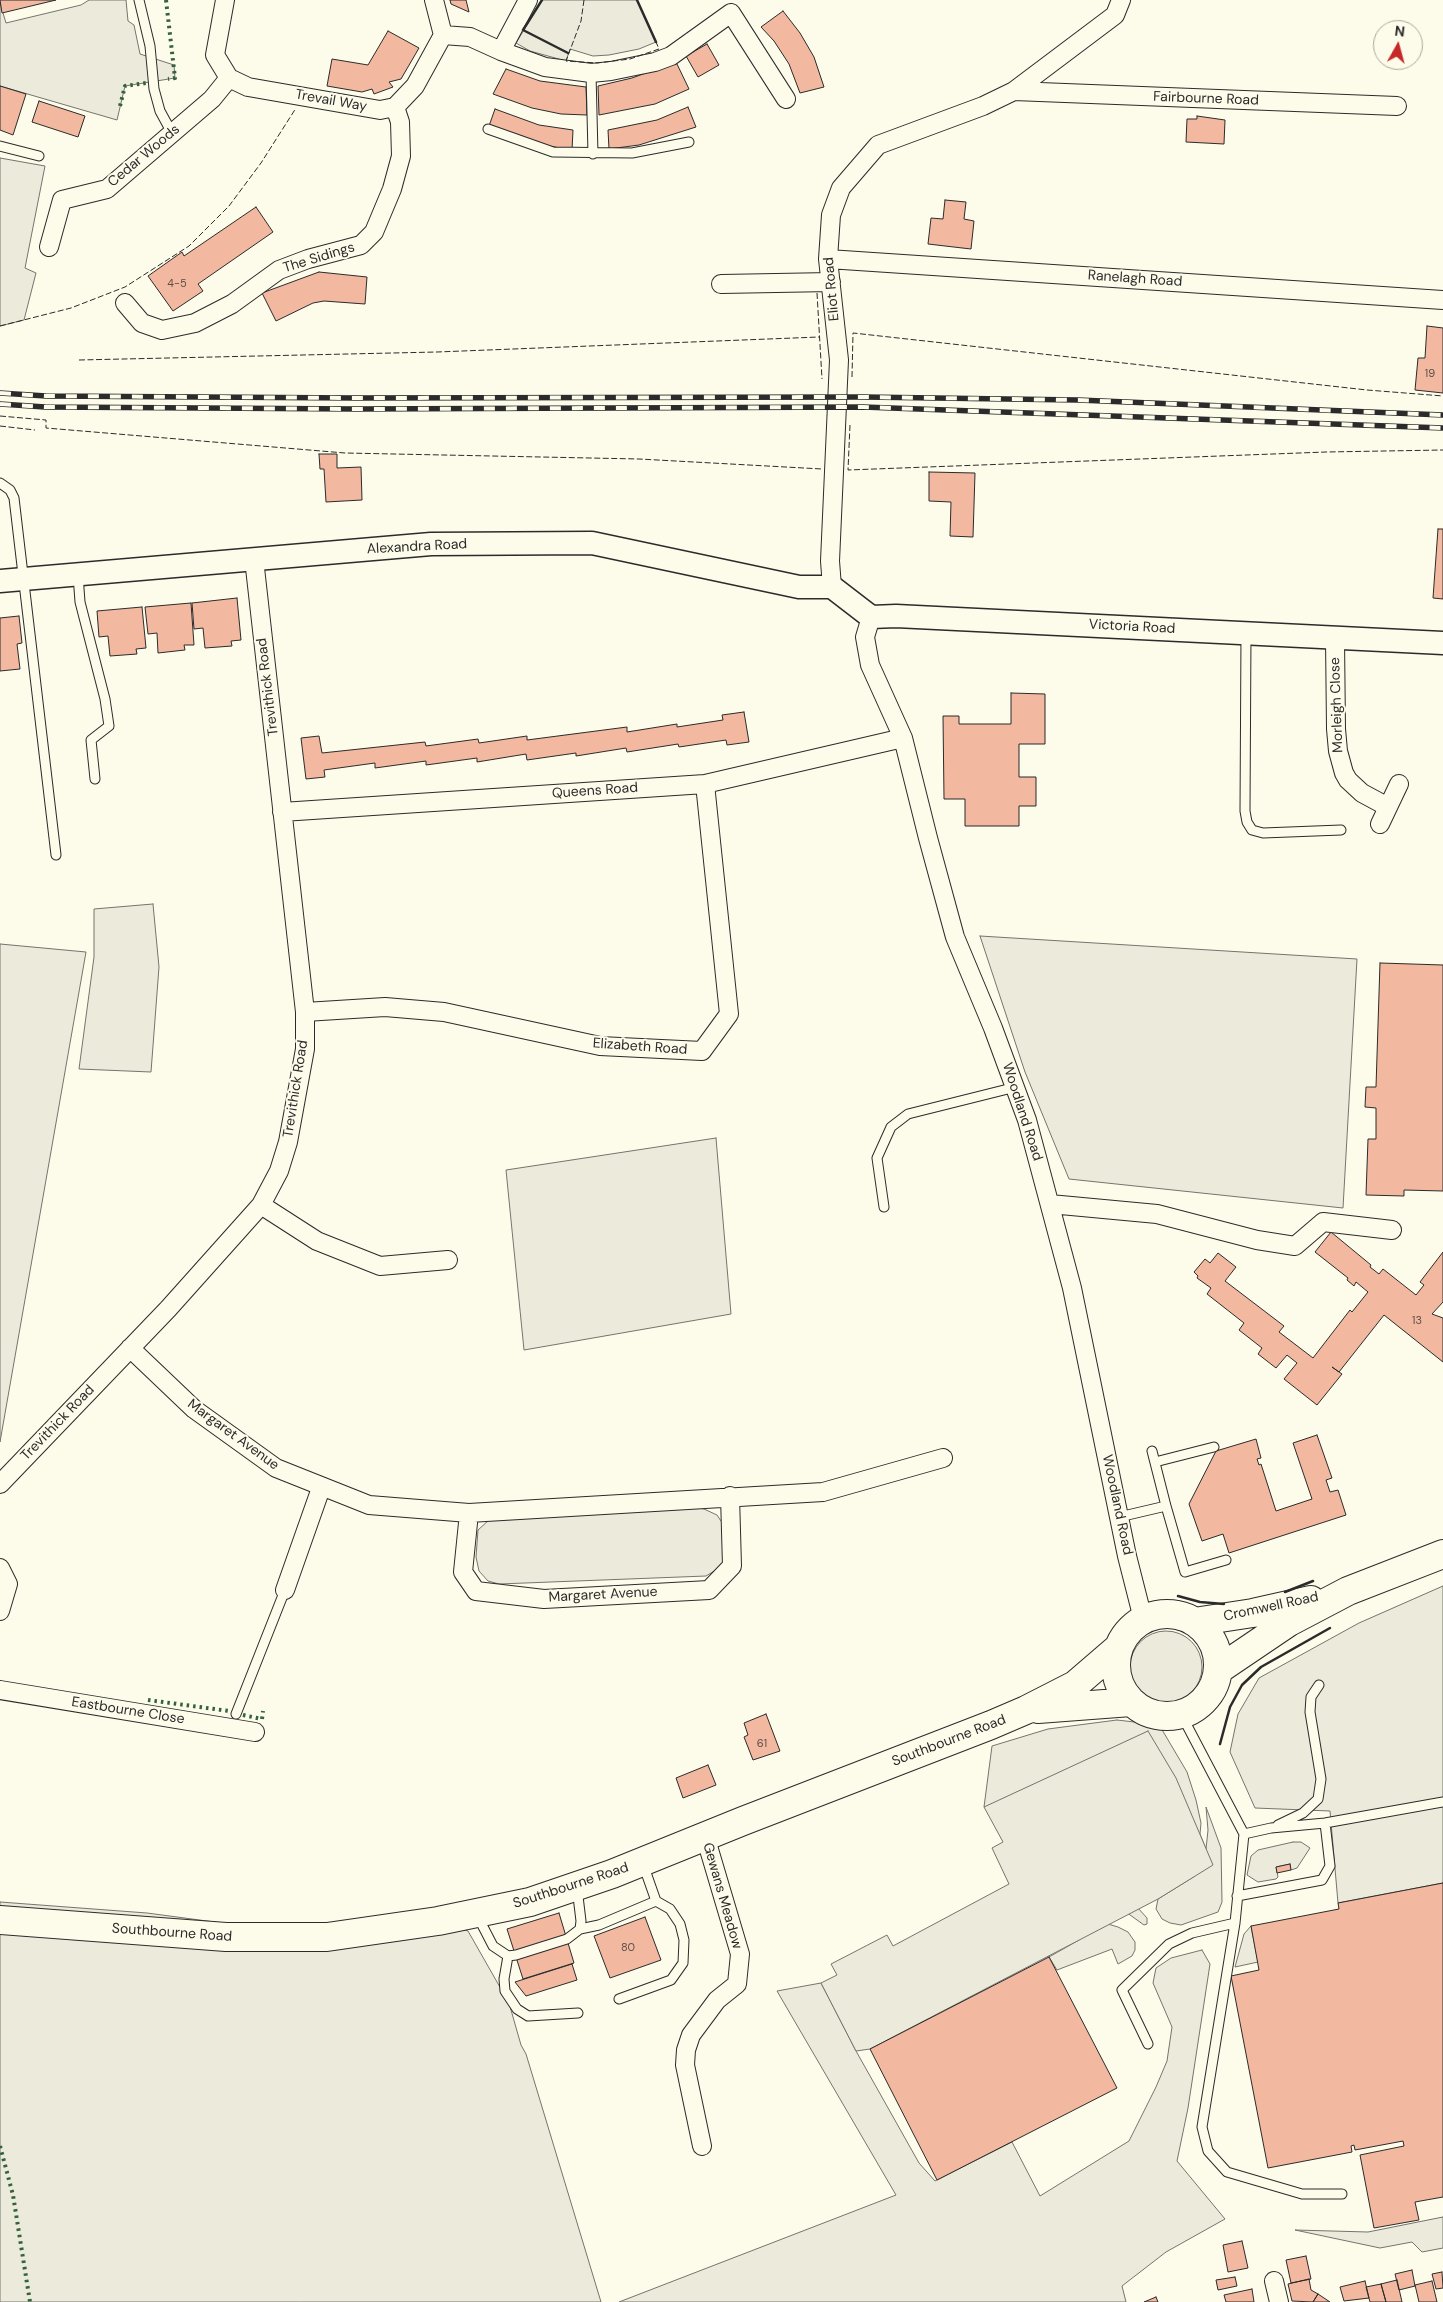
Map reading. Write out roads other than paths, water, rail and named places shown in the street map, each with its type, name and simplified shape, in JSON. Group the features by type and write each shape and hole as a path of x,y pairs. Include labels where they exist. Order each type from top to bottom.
{"highway":[{"name":"Cromwell Road","path":"1218,1670 1289,1622 1348,1591 1443,1554"},
{"name":"Cromwell Road","path":"1194,1622 1253,1613 1348,1591"},
{"path":"1170,1614 1194,1622 1203,1628 1215,1646 1218,1670 1215,1682 1206,1698 1193,1709 1181,1714 1164,1716 1147,1712 1131,1702 1119,1684 1115,1667 1118,1648 1126,1634 1143,1619 1170,1614"},
{"name":"Southbourne Road","path":"0,1920 226,1937 327,1937 438,1921 530,1902 642,1862 1026,1710 1075,1685 1118,1648"},
{"name":"Southbourne Road","path":"1026,1710 1131,1702"}],"street":[{"path":"226,0 216,56 229,78"},
{"path":"396,107 416,86 442,35 434,0"},
{"path":"501,51 528,0"},
{"name":"Eliot Road","path":"832,587 830,561 839,360 828,259 831,215 841,188 878,145 983,106 1014,91 1115,14 1121,0"},
{"path":"442,35 470,37 545,67 591,73 655,62 671,56 732,6 786,99"},
{"name":"Cedar Woods","path":"49,247 62,200 107,188 212,98 229,78"},
{"name":"Trevail Way","path":"229,78 248,88 380,110 396,107"},
{"name":"Fairbourne Road","path":"1014,91 1397,106"},
{"name":"The Sidings","path":"125,303 142,323 162,330 195,323 232,304 278,270 308,259 361,245 374,232 392,189 401,156 400,122 396,107"},
{"name":"Ranelagh Road","path":"828,259 1443,300"},
{"path":"721,284 831,282"},
{"name":"Alexandra Road","path":"0,581 431,544 592,543 799,587 832,587"},
{"name":"Trevithick Road","path":"0,1484 168,1309 261,1205 279,1171 288,1142 305,1049 305,1012 254,559"},
{"path":"832,587 871,617"},
{"name":"Victoria Road","path":"871,617 905,616 1443,643"},
{"name":"Woodland Road","path":"871,617 865,637 870,665 903,738 955,937 1016,1087 1050,1204 1072,1288 1119,1517 1143,1619"},
{"name":"Morleigh Close","path":"1335,639 1337,743 1344,773 1348,780 1362,793 1388,807"},
{"name":"Queens Road","path":"282,812 705,784 903,738"},
{"name":"Elizabeth Road","path":"305,1012 385,1007 444,1012 600,1046 702,1051 729,1014 705,784"},
{"path":"1380,824 1399,784"},
{"path":"1050,1204 1157,1214 1257,1240 1295,1246 1324,1222 1392,1230"},
{"path":"261,1205 317,1242 380,1266 448,1260"},
{"name":"Margaret Avenue","path":"130,1348 194,1410 276,1468 321,1488 370,1505 469,1513 730,1496 824,1492 942,1458"},
{"path":"285,1590 321,1488"},
{"name":"Margaret Avenue","path":"469,1513 463,1572 476,1591 544,1598 709,1590 732,1566 730,1496"},
{"path":"0,1568 8,1584 0,1612"},
{"name":"Eastbourne Close","path":"0,1690 255,1732"},
{"name":"Gewans Meadow","path":"702,2146 687,2079 685,2065 686,2050 691,2035 718,2000 737,1984 740,1954 705,1836"},
{"path":"1274,2280 1279,2302"}],"lane":[{"path":"139,0 150,46 154,89 160,111 172,133"},
{"path":"591,73 593,154"},
{"path":"488,129 553,152 632,153 689,142"},
{"path":"0,146 39,156"},
{"path":"0,483 10,490 14,498 56,855"},
{"path":"78,575 80,602 88,639 105,698 109,726 91,740 95,779"},
{"path":"1246,632 1245,811 1247,822 1252,830 1263,833 1341,830"},
{"path":"884,1207 877,1158 891,1126 908,1114 1016,1087"},
{"path":"1155,1462 1214,1447"},
{"path":"1152,1451 1185,1572 1226,1560"},
{"path":"1119,1517 1166,1506"},
{"path":"236,1714 285,1590"},
{"path":"1271,1828 1303,1813 1318,1799 1321,1779 1310,1712 1311,1697 1319,1685"},
{"path":"1181,1714 1244,1834 1235,1923 1202,2127 1208,2150 1227,2172 1302,2194 1342,2194"},
{"path":"1244,1834 1271,1828 1325,1823 1443,1802"},
{"path":"1237,1896 1322,1880 1330,1866 1325,1823"},
{"path":"619,1999 671,1980 683,1963 684,1940 680,1924 670,1910 656,1901 642,1862"},
{"path":"577,1886 581,1921 580,1929"},
{"path":"476,1913 493,1946 508,1956 567,1939 580,1929 599,1925 656,1901"},
{"path":"1148,2044 1122,1990 1169,1944 1192,1932 1235,1923"},
{"path":"508,1956 504,1979 505,1990 517,2009 528,2016 578,2013"}],"railway":[{"path":"0,393 46,396 356,398 863,397 1078,400 1443,415"},
{"path":"0,404 45,407 356,409 863,407 1443,428"}]}
